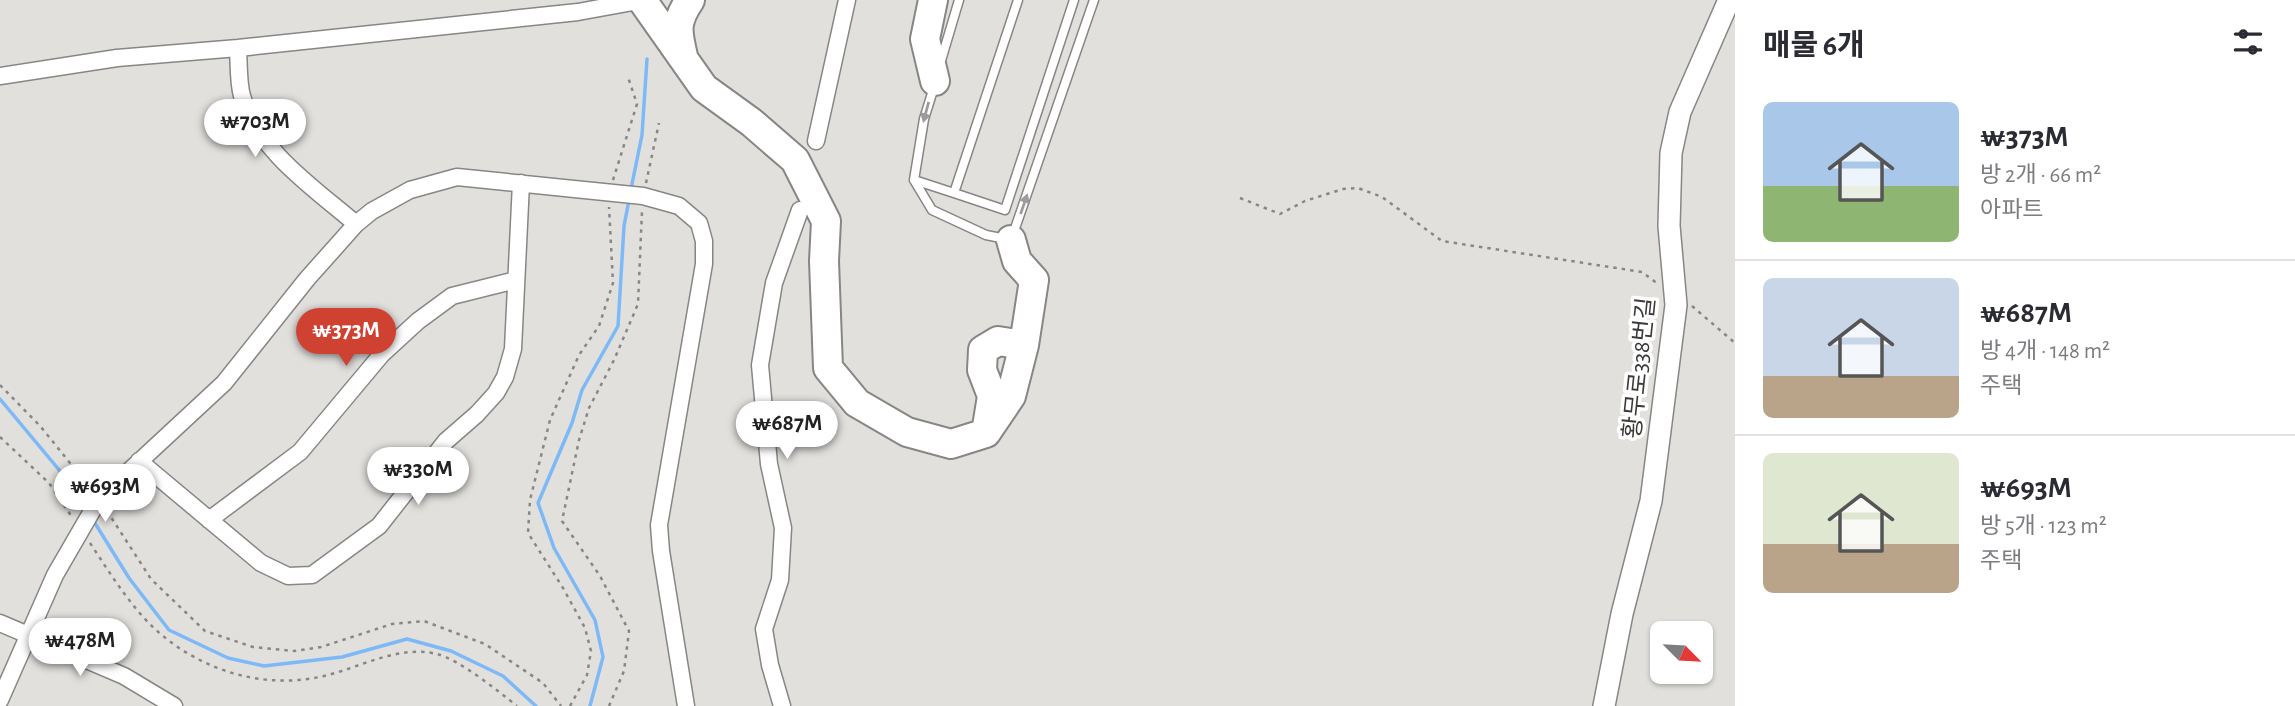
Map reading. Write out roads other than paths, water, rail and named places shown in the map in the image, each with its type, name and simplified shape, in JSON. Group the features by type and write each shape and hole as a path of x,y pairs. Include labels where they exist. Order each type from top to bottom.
{"highway":[{"path":"643,0 705,88 751,122 795,160 826,221 824,284 828,368 857,403 907,432 951,444 986,433 1012,396 1024,345 1034,280 1017,261 1012,240"},
{"path":"683,58 677,31 682,12 690,0"},
{"path":"933,0 925,39 935,81"},
{"path":"986,433 992,396 982,370 982,350 998,341 1024,345"}],"street":[{"path":"0,76 117,58 578,12 643,0"},
{"path":"816,141 847,0"},
{"name":"황무로338번길","path":"1604,706 1622,614 1651,501 1676,305 1670,226 1671,153 1680,112 1729,0"},
{"path":"238,48 242,95 255,126 268,146 356,224"},
{"path":"0,700 55,575 99,499 224,383 307,279 356,224 372,211 410,190 457,177 643,196 680,206 699,223 704,241 704,264 659,526 686,706"},
{"path":"139,461 261,564 288,576 312,575 379,526 446,441 496,393 505,376 513,349 521,183"},
{"path":"782,706 770,665 765,629 780,580 783,528 769,464 760,365 774,283 800,210"},
{"path":"209,520 300,452 382,354 418,321 452,296 516,280"},
{"path":"0,624 124,676 174,706"}],"lane":[{"path":"959,0 924,119 915,180 932,211 986,235 1012,240 1094,0"},
{"path":"954,193 1018,0"},
{"path":"915,180 1005,209 1074,0"}],"waterway":[{"path":"631,189 642,135 647,59"},
{"path":"590,706 603,657 595,620 554,548 538,503 572,423 582,390 618,326 624,226 629,200"},
{"path":"0,399 70,483 87,510"},
{"path":"93,520 129,578 169,630 228,658 264,666 342,657 407,639 451,651 503,676 536,706"}]}
